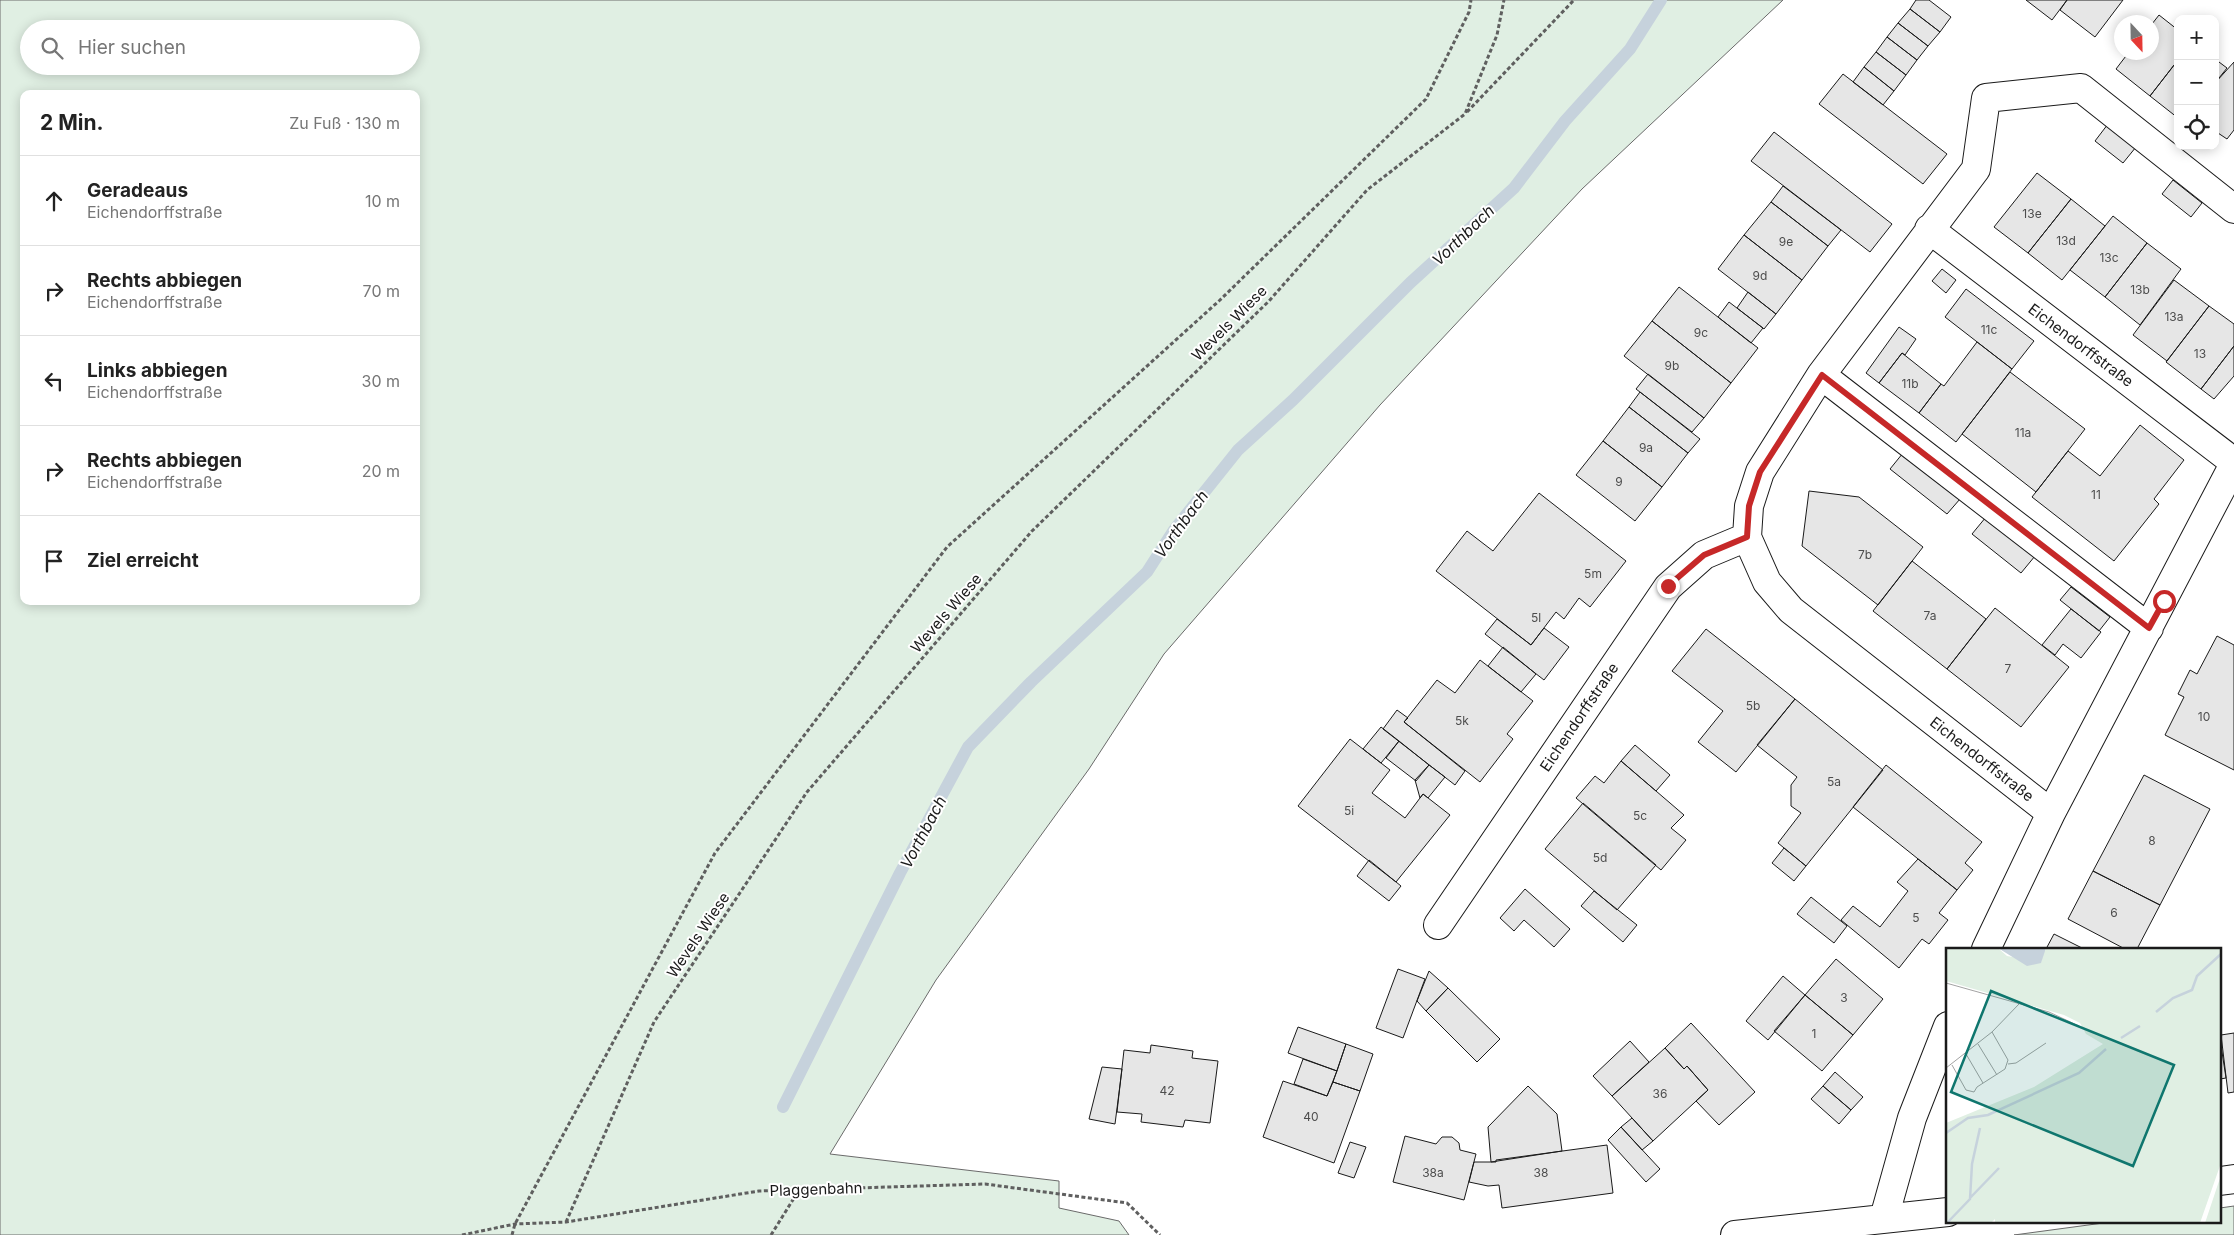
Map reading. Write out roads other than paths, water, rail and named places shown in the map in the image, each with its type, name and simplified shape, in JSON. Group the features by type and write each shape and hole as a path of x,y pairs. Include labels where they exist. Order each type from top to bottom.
{"street":[{"name":"Eichendorffstraße","path":"2051,813 1791,610 1767,582 1747,537 1749,506 1760,472 1822,375 1929,229 1976,169 1986,98 2081,88 2234,209"},
{"name":"Eichendorffstraße","path":"1929,229 2234,463 2051,813 1986,948"},
{"path":"1822,375 2149,628"},
{"name":"Eichendorffstraße","path":"1438,925 1668,586 1704,555 1747,537"},
{"path":"1944,1035 1946,1054"},
{"path":"1884,1218 1912,1118 1944,1035"},
{"path":"1735,1235 1946,1212"}],"waterway":[{"name":"Vorthbach","path":"783,1107 900,873 968,747 1031,682 1147,572 1174,530 1238,450 1293,400 1410,283 1514,188 1565,121 1630,49 1661,0"}]}
